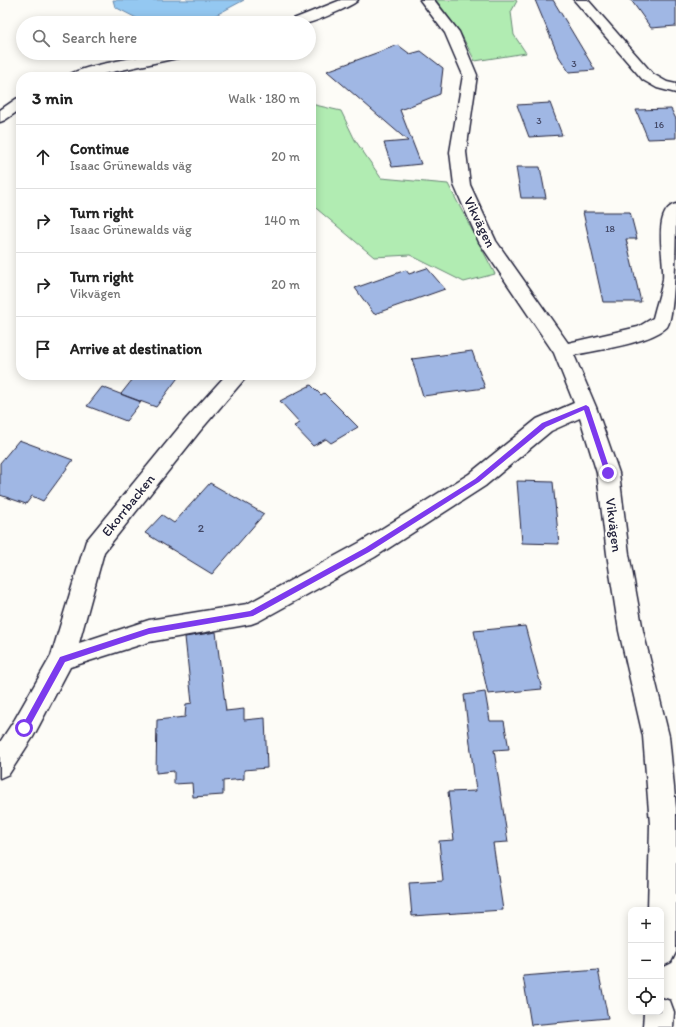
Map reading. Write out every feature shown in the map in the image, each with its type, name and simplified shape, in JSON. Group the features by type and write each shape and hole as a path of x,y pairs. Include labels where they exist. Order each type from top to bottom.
{"street":[{"path":"314,16 352,0"},
{"name":"Vikvägen","path":"428,0 452,32 470,75 458,152 462,185 488,242 563,351 586,407 608,473 618,554 631,631 656,736 664,824 661,943"},
{"path":"581,0 606,27 631,60 648,77 676,89"},
{"path":"90,72 147,60"},
{"path":"0,117 16,106"},
{"path":"563,351 644,332 661,322 672,278 669,233 674,211 676,210"},
{"name":"Ekorrbacken","path":"0,765 24,728 62,659 94,548 193,425 234,380"},
{"path":"62,659 149,631 251,614 367,550 477,480 544,425 586,407"},
{"path":"658,1027 659,1015"}],"green space":[{"path":"436,0 517,1 511,12 514,35 526,53 475,61 460,32"},
{"path":"316,105 341,111 355,140 381,178 448,184 495,274 464,282 410,255 374,257 316,208"}],"water":[{"path":"113,0 244,0 214,16 132,16 115,7"}],"building":[{"path":"535,0 553,0 595,70 569,72 558,55"},
{"path":"631,0 676,0 676,26 651,28"},
{"path":"398,45 410,54 421,51 443,68 440,94 400,110 421,164 392,167 384,143 408,141 327,71"},
{"path":"550,103 562,135 529,137 517,105"},
{"path":"671,109 676,119 676,138 648,139 636,110"},
{"path":"516,167 540,167 546,198 521,198"},
{"path":"583,212 630,212 637,239 626,239 641,302 603,302"},
{"path":"427,268 445,289 374,314 355,288 406,270 409,274"},
{"path":"472,351 485,388 423,396 412,359"},
{"path":"132,380 176,380 156,407 121,394"},
{"path":"311,385 321,395 324,393 358,427 331,443 326,439 313,446 294,426 300,423 280,401"},
{"path":"102,387 141,402 126,421 87,406"},
{"path":"19,440 73,460 43,501 32,496 26,504 0,495 0,463"},
{"path":"517,481 553,482 559,544 522,543"},
{"path":"210,483 264,514 212,574 145,533 162,515 174,523"},
{"path":"525,626 542,689 488,694 474,631"},
{"path":"216,632 226,711 244,709 244,720 265,718 267,768 244,770 244,779 223,781 223,795 193,797 192,783 174,784 174,771 156,773 157,720 185,717 186,704 192,703 185,637"},
{"path":"485,692 490,721 504,721 509,749 494,750 508,842 493,843 503,910 412,916 409,883 443,881 439,841 454,840 448,792 476,791 464,695"},
{"path":"598,970 608,1018 531,1025 523,976"}],"route":[{"path":"24,728 62,659 149,631 251,614 367,550 477,480 544,425 586,407 608,473"}]}
